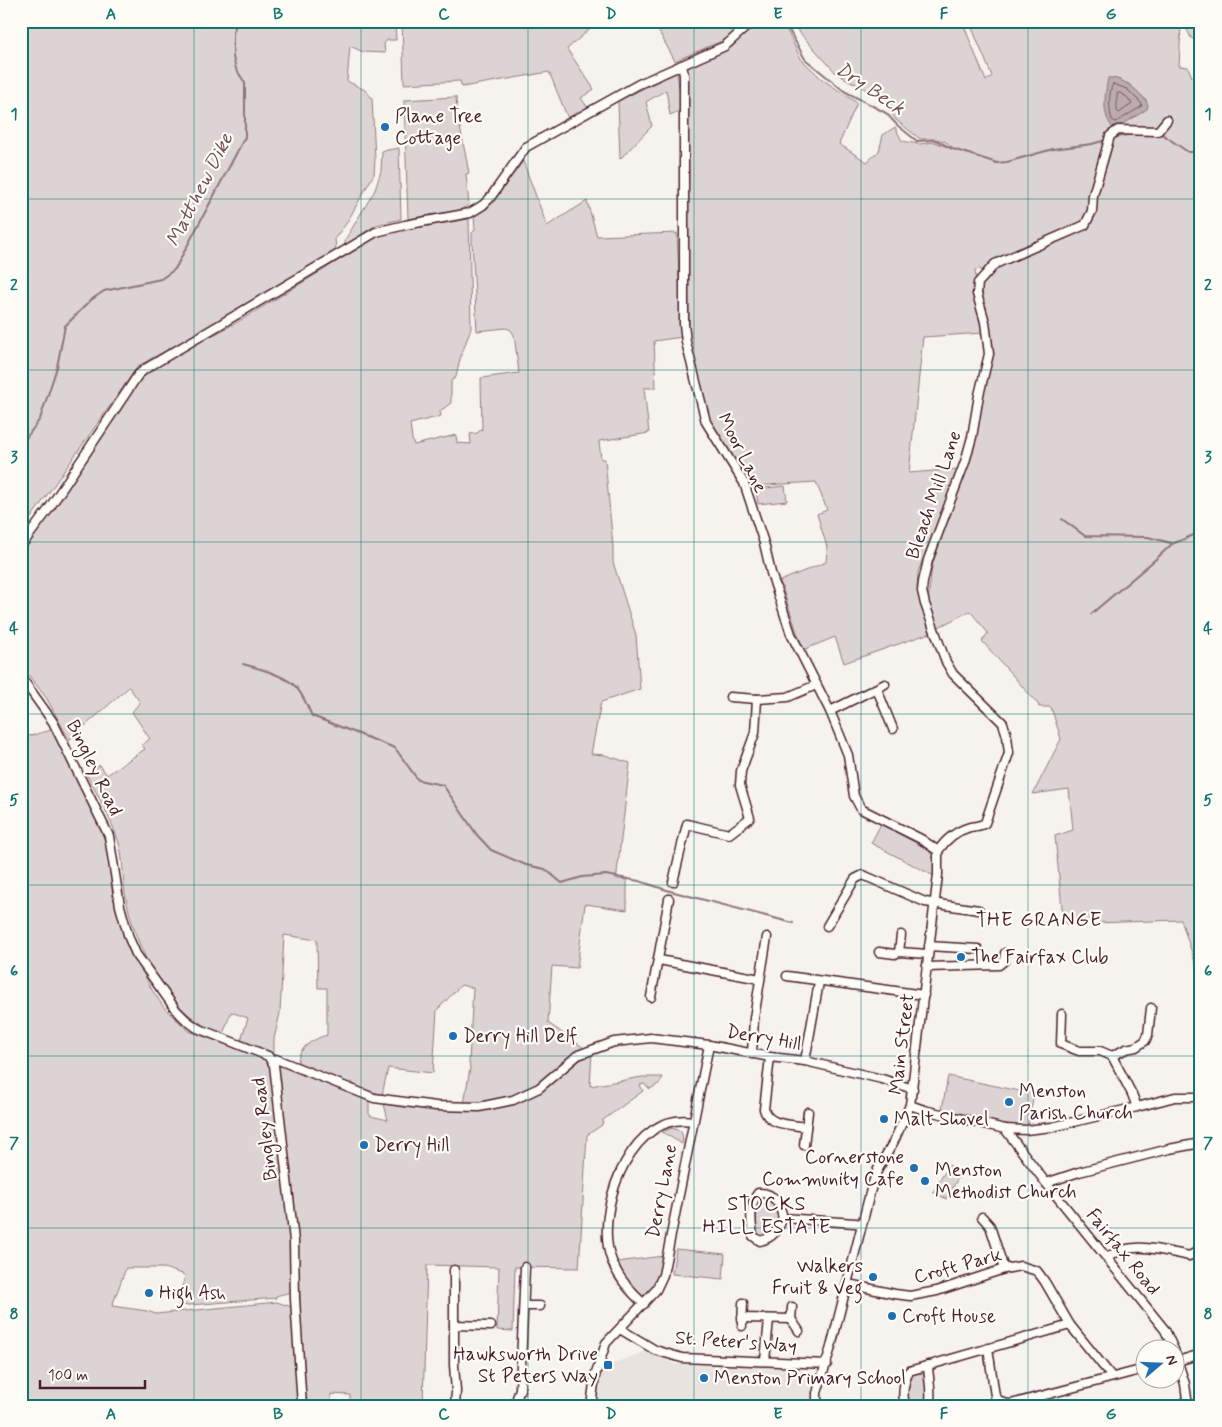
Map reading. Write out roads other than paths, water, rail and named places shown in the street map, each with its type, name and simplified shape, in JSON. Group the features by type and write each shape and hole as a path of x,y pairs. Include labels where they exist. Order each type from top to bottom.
{"street":[{"path":"21,546 48,510 138,376 145,369 376,232 470,213 490,198 526,147 639,84 725,46 750,21"},
{"name":"Moor Lane","path":"682,65 684,75 684,324 686,342 706,422 744,483 791,634 830,711 848,755 854,796 861,809 921,839 938,851"},
{"name":"Bleach Mill Lane","path":"938,851 944,842 954,834 966,828 982,826 985,823 1009,753 1003,723 953,674 946,662 922,592 924,573 928,560 968,454 989,354 985,322 977,294 978,283 994,264 1085,225 1092,211 1093,195 1110,136 1118,130 1158,131 1167,120"},
{"name":"Bingley Road","path":"21,677 53,722 109,836 120,906 136,954 176,1010 186,1020 197,1028 268,1056 274,1065 294,1241 295,1299 302,1406"},
{"path":"830,711 885,684"},
{"path":"730,697 757,699 788,697 816,685"},
{"path":"877,688 893,729"},
{"path":"673,882 687,824 729,834 750,818 740,785 741,771 756,733 757,699"},
{"name":"Main Street","path":"817,1406 817,1394 827,1364 877,1171 894,1141 910,1105 938,875 938,851"},
{"path":"827,926 855,878 863,875 925,902 979,910"},
{"path":"652,998 669,899"},
{"path":"899,952 900,935"},
{"path":"752,1054 754,1018 766,938"},
{"path":"879,952 895,954 899,952 929,950 978,949"},
{"path":"927,967 999,966 1004,961 1004,953"},
{"path":"659,960 760,979"},
{"path":"787,976 819,982 924,995"},
{"path":"805,1061 819,982"},
{"path":"1112,1056 1126,1049 1136,1047 1145,1041 1148,1035 1151,1008"},
{"path":"1062,1014 1060,1040 1062,1045 1079,1051 1100,1051 1112,1056 1132,1094 1137,1108"},
{"name":"Derry Hill","path":"272,1061 276,1059 374,1098 436,1106 479,1107 513,1100 539,1088 578,1055 614,1042 651,1038 708,1045 770,1058 805,1061 882,1078 913,1089"},
{"name":"Derry Lane","path":"591,1406 595,1376 606,1343 656,1290 663,1274 708,1045"},
{"path":"770,1058 764,1109 766,1116 771,1121 806,1127"},
{"path":"910,1105 1005,1129 1026,1130 1052,1127 1137,1108 1175,1096 1201,1097"},
{"path":"804,1144 808,1112"},
{"path":"644,1304 625,1285 612,1261 606,1235 611,1203 620,1172 633,1148 653,1130 665,1124 683,1119 693,1120"},
{"name":"Fairfax Road","path":"1005,1129 1046,1183 1165,1330 1170,1340"},
{"path":"1046,1183 1079,1172 1169,1149 1201,1143"},
{"path":"764,1192 771,1195 780,1206 783,1218 779,1227 767,1239 760,1241 753,1236 751,1224 754,1198 758,1193 764,1192"},
{"path":"982,1217 990,1226 1004,1269"},
{"path":"783,1218 862,1224"},
{"path":"1107,1258 1113,1253 1140,1248 1154,1248 1189,1256 1201,1250"},
{"name":"Croft Park","path":"848,1284 910,1296 937,1291 1004,1269 1021,1266 1037,1272 1046,1282 1070,1325 1112,1377"},
{"path":"512,1406 520,1389 526,1267"},
{"path":"454,1270 455,1406"},
{"path":"743,1303 742,1322 791,1319"},
{"path":"524,1306 540,1306"},
{"path":"792,1307 791,1319 799,1330"},
{"path":"764,1361 769,1319"},
{"path":"454,1325 491,1326"},
{"path":"906,1406 903,1398 909,1371 1070,1325"},
{"name":"St. Peter's Way","path":"620,1329 655,1350 682,1358 827,1364"},
{"path":"988,1348 995,1396 1005,1404 1134,1372"},
{"path":"1184,1359 1201,1354"},
{"path":"928,1365 928,1383 931,1396 929,1406"},
{"name":"Fairfax Road","path":"1184,1381 1188,1406"}],"water":[{"path":"1108,78 1125,82 1131,86 1148,105 1147,109 1119,127 1113,128 1105,111"}],"waterway":[{"name":"Matthew Dike","path":"21,445 40,419 57,367 65,326 91,300 104,291 161,279 175,269 245,137 245,83 236,69 233,57 233,33 237,21"},
{"name":"Dry Beck","path":"784,21 805,59 844,91 886,113 897,125 917,141 936,140 953,149 997,163 1053,149 1092,144 1106,140"},
{"name":"Dry Beck","path":"1113,138 1143,134"},
{"name":"Dry Beck","path":"1157,134 1162,134 1188,152 1201,152"},
{"path":"1062,519 1085,536 1148,537 1171,543"},
{"path":"1091,614 1172,544 1201,532"},
{"path":"243,664 289,681 297,688 312,716 395,748 418,780 443,785 477,835 491,850 526,865 545,869 562,883 582,877 606,875 639,881 793,923"}],"place":[{"name":"Plane Tree Cottage","path":"385,127"},
{"name":"The Fairfax Club","path":"961,957"},
{"name":"Derry Hill Delf","path":"453,1036"},
{"name":"Menston Parish Church","path":"1009,1102"},
{"name":"Malt Shovel","path":"884,1119"},
{"name":"Derry Hill","path":"364,1145"},
{"name":"Cornerstone Community Cafe","path":"914,1168"},
{"name":"Menston Methodist Church","path":"925,1181"},
{"name":"Walkers Fruit & Veg","path":"873,1277"},
{"name":"High Ash","path":"149,1293"},
{"name":"Croft House","path":"892,1316"},
{"name":"Hawksworth Drive St Peters Way","path":"608,1365"},
{"name":"Menston Primary School","path":"704,1378"}],"district":[{"name":"THE GRANGE","path":"1039,920"},
{"name":"STOCKS HILL ESTATE","path":"767,1216"}]}
